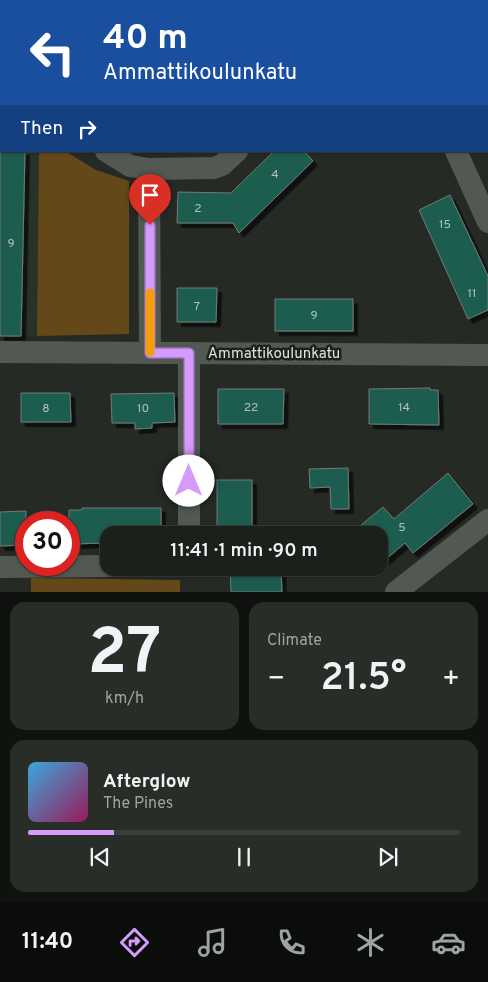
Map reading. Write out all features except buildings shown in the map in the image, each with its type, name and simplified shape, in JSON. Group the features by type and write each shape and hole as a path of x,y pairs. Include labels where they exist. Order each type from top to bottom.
{"street":[{"path":"108,152 130,166 149,169 214,168 222,165 235,152"},
{"path":"456,152 488,222"},
{"path":"149,169 150,353"},
{"name":"Ammattikoulunkatu","path":"0,352 488,355"},
{"path":"189,353 189,526"},
{"path":"396,592 488,520"},
{"path":"4,571 100,566"}],"shaded area":[{"path":"0,152 39,152 37,336 0,337"},
{"path":"39,152 67,152 96,170 129,181 129,334 37,336"},
{"path":"31,578 180,580 180,592 31,592"}],"slow traffic":[{"path":"150,293 150,352"}],"route":[{"path":"150,225 150,353 189,353 189,481"}]}
